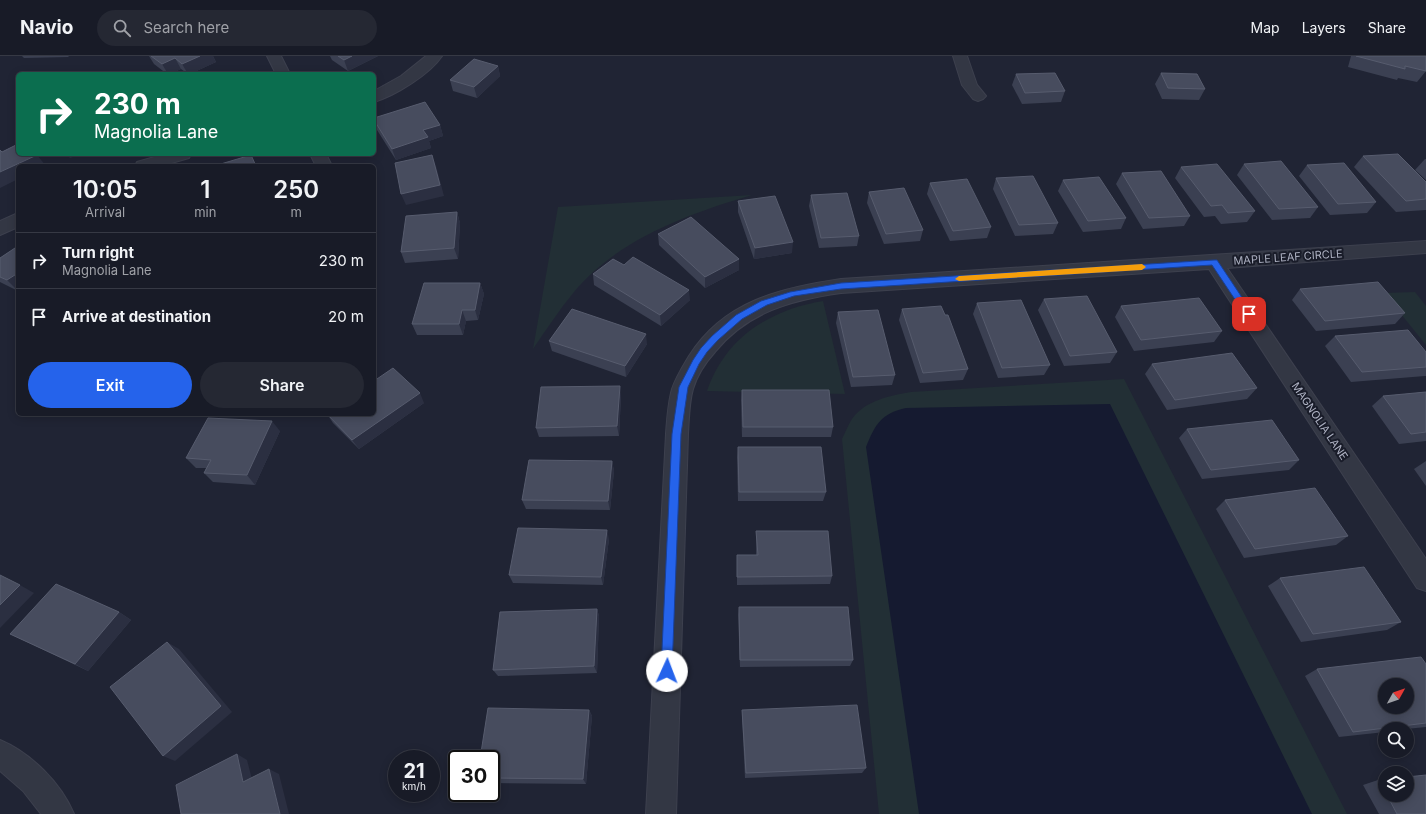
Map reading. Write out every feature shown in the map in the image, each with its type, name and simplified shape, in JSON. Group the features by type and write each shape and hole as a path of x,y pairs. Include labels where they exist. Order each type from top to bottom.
{"street":[{"path":"274,56 282,72"},
{"path":"376,96 398,85 414,74 435,56"},
{"path":"960,56 970,85 978,96"},
{"path":"149,164 176,156"},
{"path":"0,229 16,220"},
{"name":"MAPLE LEAF CIRCLE","path":"660,814 677,434 684,387 696,362 715,338 739,317 764,303 809,290 849,286 1426,247"},
{"name":"MAGNOLIA LANE","path":"1214,262 1426,580"},
{"path":"0,754 36,782 59,814"}],"shaded area":[{"path":"752,195 679,220 633,243 611,257 592,273 574,292 533,349 558,207"},
{"path":"1415,292 1426,306 1426,345 1384,293"},
{"path":"823,301 845,394 707,391 715,372 725,356 737,342 752,330 767,319 785,311 803,305"},
{"path":"1124,379 1347,814 879,814 842,439 852,419 864,407 871,403 886,397 911,392"}],"water":[{"path":"1110,404 1312,814 919,814 866,447 869,439 876,426 885,416 906,408"}],"building":[{"path":"151,56 200,56 182,64 175,58 162,64"},
{"path":"338,56 352,56 344,60"},
{"path":"1356,56 1426,56 1426,71 1405,66 1405,69"},
{"path":"474,59 498,66 474,87 450,80"},
{"path":"1055,73 1065,91 1025,93 1016,74"},
{"path":"1161,73 1197,74 1205,89 1168,88"},
{"path":"425,102 440,125 423,130 428,137 392,149 376,123 376,117"},
{"path":"16,145 16,156 35,156 0,172 0,150 2,152"},
{"path":"1398,154 1426,182 1426,199 1406,201 1363,156"},
{"path":"432,155 440,185 401,194 395,163"},
{"path":"251,156 255,164 221,164"},
{"path":"1281,161 1318,207 1279,209 1244,164"},
{"path":"1344,163 1376,202 1338,204 1307,165"},
{"path":"1217,164 1255,211 1228,213 1222,205 1211,206 1181,167"},
{"path":"1161,171 1190,216 1149,218 1122,173"},
{"path":"1033,176 1058,223 1019,225 996,178"},
{"path":"1099,177 1126,218 1088,221 1063,180"},
{"path":"967,179 991,227 953,231 930,183"},
{"path":"904,188 923,230 886,234 869,192"},
{"path":"847,193 859,236 821,238 811,195"},
{"path":"775,196 793,242 755,248 738,201"},
{"path":"457,212 454,248 401,252 406,216"},
{"path":"691,217 739,259 705,277 658,234"},
{"path":"16,247 16,274 7,280 0,277 0,258"},
{"path":"633,257 689,290 660,315 593,274 613,259 624,265"},
{"path":"1378,282 1405,313 1325,321 1300,289"},
{"path":"424,283 480,283 475,310 462,310 459,324 412,324"},
{"path":"1087,296 1117,352 1070,356 1044,299"},
{"path":"1199,298 1222,331 1141,340 1121,306"},
{"path":"1021,300 1050,365 1002,368 977,303"},
{"path":"941,306 945,315 948,315 968,369 923,373 902,309"},
{"path":"572,309 646,334 625,366 549,341"},
{"path":"878,310 895,375 853,377 838,312"},
{"path":"1408,330 1426,352 1426,367 1362,372 1335,336"},
{"path":"1232,353 1257,388 1175,400 1152,364"},
{"path":"393,368 420,393 352,440 329,416 376,416 376,380"},
{"path":"620,386 617,426 536,428 541,387"},
{"path":"742,390 829,390 833,427 743,427"},
{"path":"1426,392 1426,432 1411,434 1383,396"},
{"path":"208,418 272,421 247,475 204,473 211,460 186,458"},
{"path":"1272,420 1299,460 1211,470 1187,429"},
{"path":"738,447 821,447 826,492 739,492"},
{"path":"529,460 612,461 608,501 522,500"},
{"path":"1315,488 1348,536 1255,549 1225,500"},
{"path":"518,528 607,530 601,577 509,575"},
{"path":"756,531 828,531 832,576 737,577 737,555 758,555"},
{"path":"1364,567 1401,622 1313,634 1280,578"},
{"path":"0,575 20,585 0,605"},
{"path":"56,584 119,612 75,664 10,634"},
{"path":"739,607 848,607 853,660 740,660"},
{"path":"597,609 594,666 493,670 500,612"},
{"path":"167,642 221,706 163,756 110,687"},
{"path":"1421,657 1426,664 1426,723 1414,724 1414,722 1378,722 1378,729 1353,732 1317,669"},
{"path":"857,705 866,768 746,773 742,710"},
{"path":"488,708 589,710 583,779 500,778 500,750 481,750"},
{"path":"237,754 243,782 269,769 280,814 181,814 176,785"},
{"path":"1426,775 1426,814 1397,814 1391,802 1414,802 1414,776"}],"slow traffic":[{"path":"959,279 1142,267"}],"route":[{"path":"667,671 677,434 680,403 689,374 704,350 727,326 739,317 764,303 793,294 809,290 841,286 1214,262 1249,314"}]}
